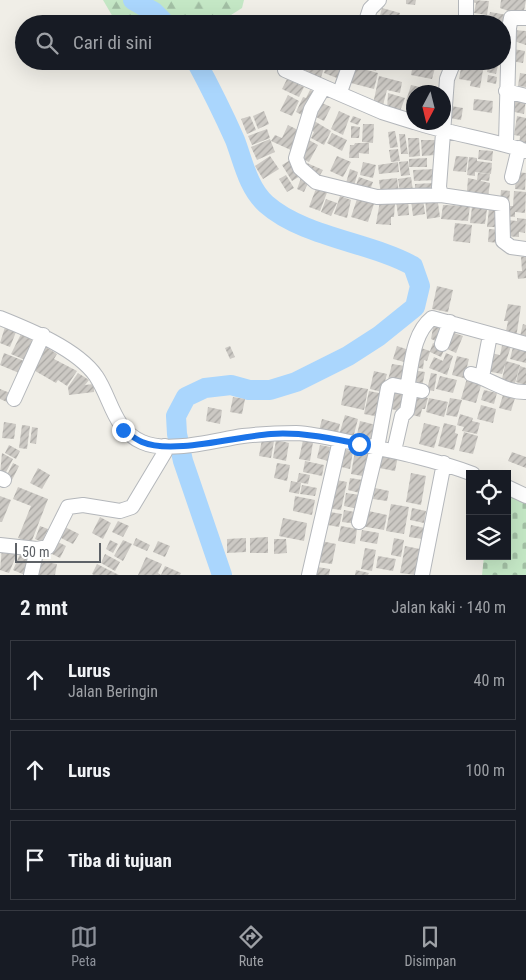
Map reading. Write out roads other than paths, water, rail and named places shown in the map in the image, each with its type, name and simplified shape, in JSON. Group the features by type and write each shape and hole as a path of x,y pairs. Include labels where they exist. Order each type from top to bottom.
{"street":[{"path":"368,15 370,9 379,0"},
{"path":"466,0 466,15"},
{"path":"511,21 515,17 526,18"},
{"path":"285,70 340,92 382,112 406,120"},
{"path":"340,92 348,70"},
{"path":"440,195 447,79 450,70"},
{"path":"507,70 506,86 517,148 512,177"},
{"path":"506,86 526,96"},
{"path":"324,87 311,109 296,158 300,168 316,182 377,197 440,195 502,204 503,241 511,247 526,250"},
{"path":"439,130 517,148"},
{"path":"0,318 43,335 87,365 96,376 123,430 143,443 168,446 188,445 245,436 298,433 340,440 444,463 466,471"},
{"path":"394,452 402,416 407,411 413,389 419,334 432,318 526,344"},
{"path":"442,344 450,322"},
{"path":"14,399 43,335"},
{"path":"490,335 476,376 509,390 526,392"},
{"path":"359,522 377,448 388,388 393,385 413,389"},
{"path":"309,575 340,440"},
{"path":"0,545 37,549 48,547 68,507 83,505 120,512 132,507 168,446"},
{"path":"422,575 444,463"},
{"path":"511,489 526,496"},
{"path":"31,575 37,549"}],"waterway":[{"path":"133,0 157,15"},
{"path":"201,70 235,140 250,182 266,204 281,215 317,232 377,251 413,266 420,286 415,307 379,336 348,356 296,382 270,390 249,390 231,385 205,388 186,397 176,416 177,434 183,461 222,575"}]}
